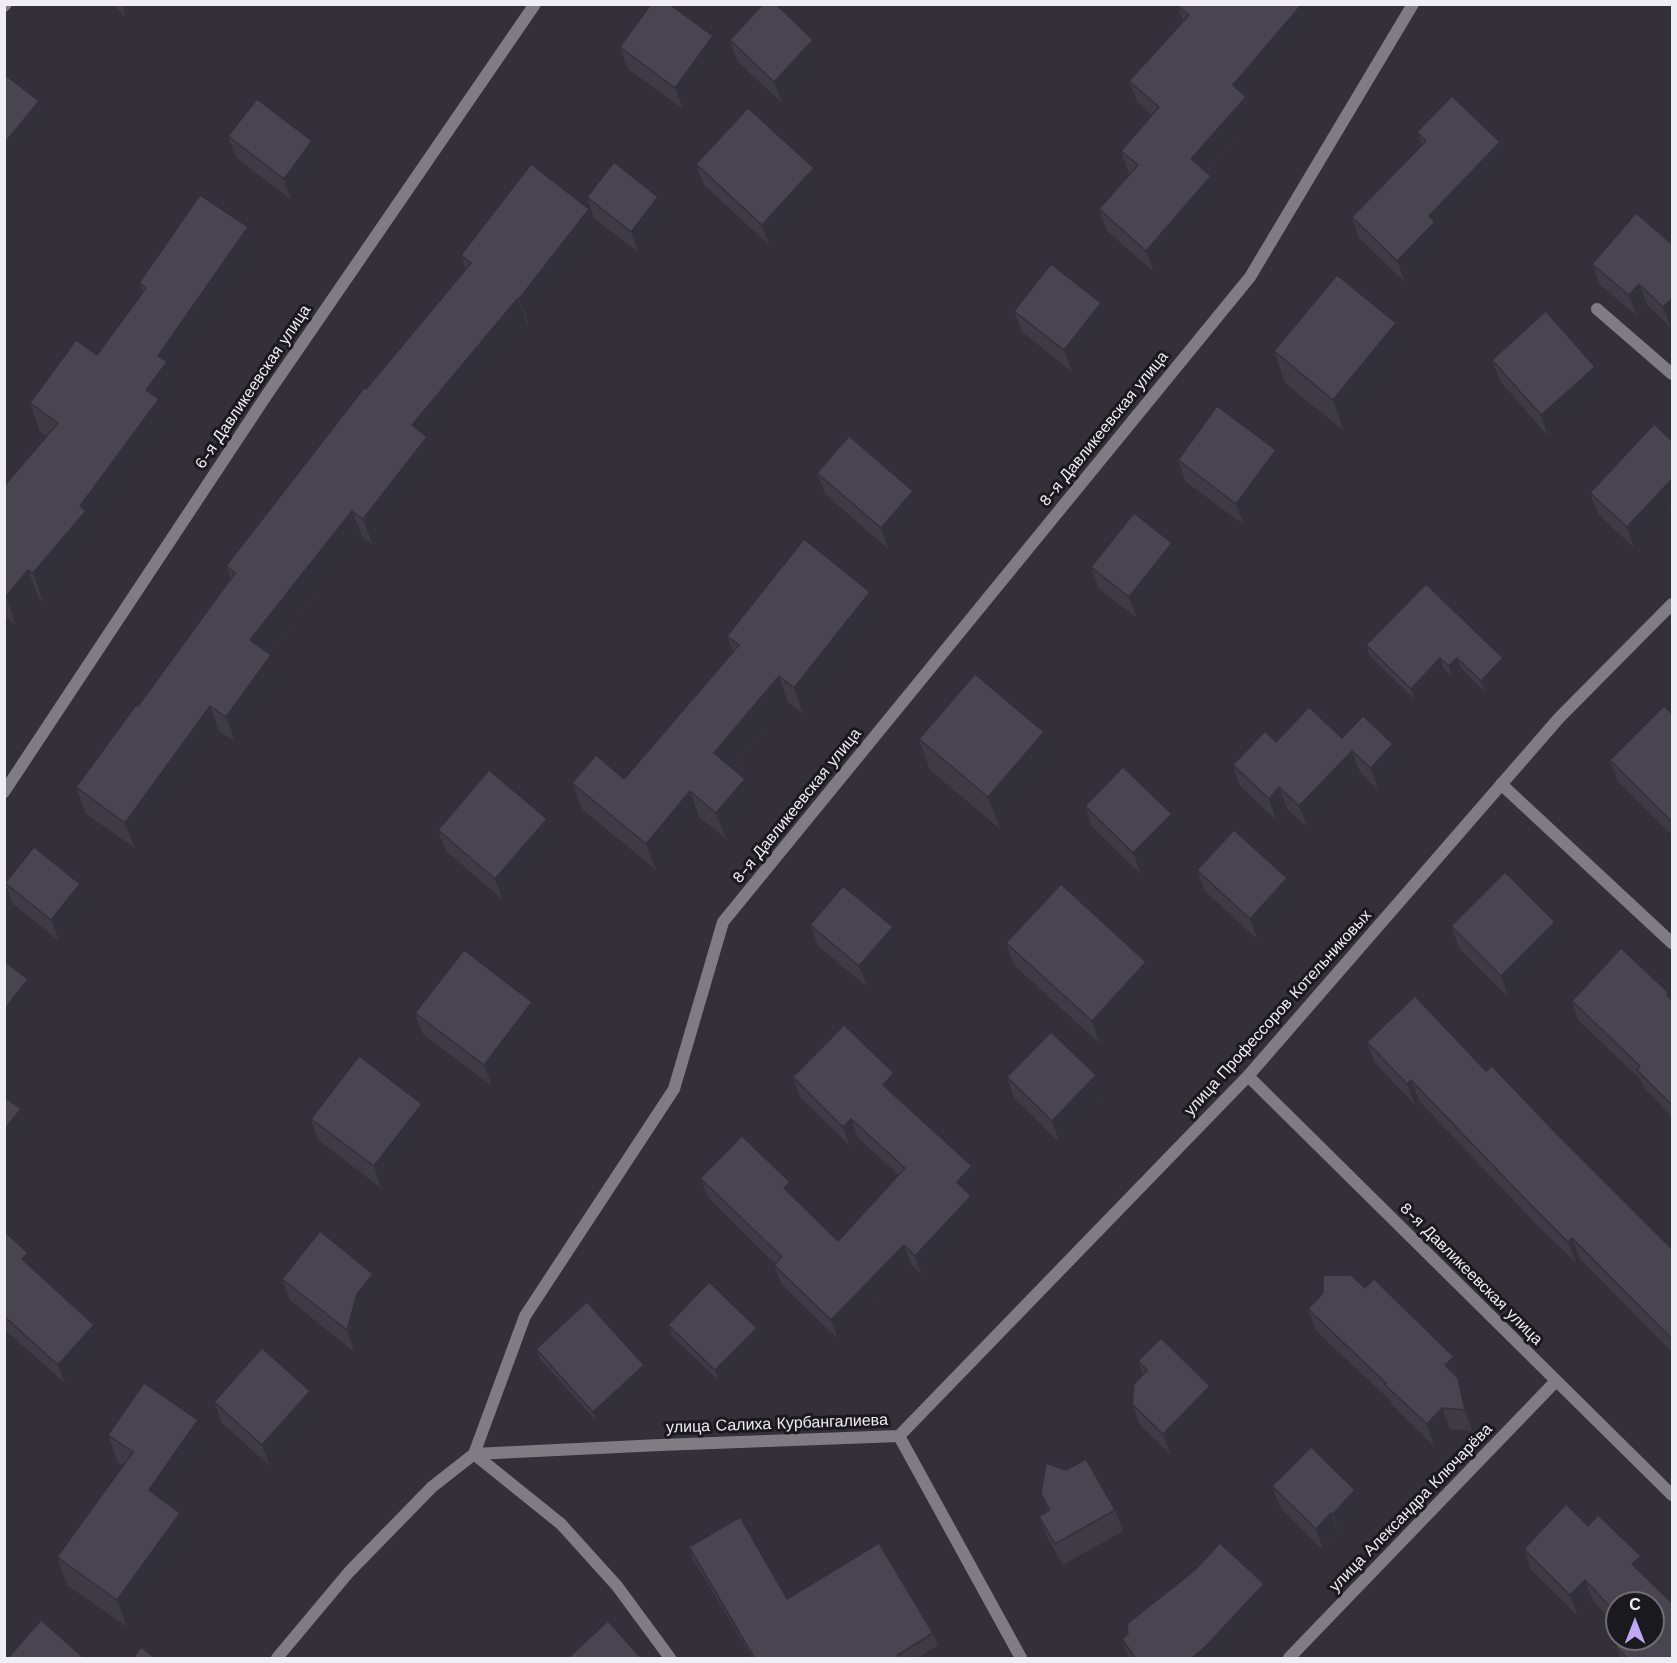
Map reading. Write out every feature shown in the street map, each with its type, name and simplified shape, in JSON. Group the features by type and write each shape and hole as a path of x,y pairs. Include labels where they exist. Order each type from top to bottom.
{"street":[{"name":"6-я Давликеевская улица","path":"4,792 266,396 535,4"},
{"name":"8-я Давликеевская улица","path":"474,1454 525,1316 674,1089 723,922 1250,277 1413,4"},
{"path":"1596,309 1672,374"},
{"name":"улица Профессоров Котельниковых","path":"899,1436 1248,1076 1559,718 1672,604"},
{"path":"1502,784 1672,943"},
{"name":"8-я Давликеевская улица","path":"1248,1076 1672,1495"},
{"name":"улица Александра Ключарёва","path":"1289,1659 1556,1380"},
{"name":"улица Салиха Курбангалиева","path":"474,1454 899,1436 1022,1659"},
{"path":"277,1659 349,1572 432,1487 474,1454 561,1524 618,1586 670,1659"}],"building":[{"path":"651,4 669,4 713,36 675,88 620,47"},
{"path":"763,4 776,4 813,40 774,82 730,40"},
{"path":"1179,4 1302,4 1233,85 1246,97 1191,159 1211,176 1146,251 1099,209 1138,165 1121,151 1159,107 1129,81 1189,15 1178,6"},
{"path":"4,74 39,101 4,144"},
{"path":"1452,96 1500,142 1429,216 1435,222 1397,261 1352,217 1426,141 1417,132"},
{"path":"257,99 312,141 284,179 228,136"},
{"path":"748,108 814,168 762,225 696,164"},
{"path":"614,162 658,197 631,232 587,197"},
{"path":"531,164 589,209 519,299 412,425 427,437 363,519 352,511 250,640 271,655 226,717 210,706 125,823 76,787 235,573 226,566 364,388 366,389 471,263 461,255"},
{"path":"200,195 248,227 158,356 167,362 146,390 159,399 80,506 86,511 33,573 28,570 6,597 4,596 4,486 58,423 30,403 76,340 97,355 146,288 139,283"},
{"path":"1636,213 1672,244 1672,299 1663,307 1639,284 1629,295 1592,264"},
{"path":"1051,264 1101,303 1064,350 1014,311"},
{"path":"1337,275 1396,323 1333,400 1274,351"},
{"path":"1546,311 1595,367 1541,415 1492,360"},
{"path":"1217,406 1276,450 1236,504 1178,460"},
{"path":"1654,424 1672,441 1672,479 1627,527 1590,493"},
{"path":"849,436 913,491 881,528 817,473"},
{"path":"1134,513 1172,543 1129,597 1091,567"},
{"path":"804,539 870,592 794,688 779,676 714,753 745,779 716,813 690,791 646,844 572,783 596,755 624,779 739,645 727,636"},
{"path":"1426,584 1503,658 1481,681 1457,658 1449,666 1440,658 1411,689 1366,645"},
{"path":"975,674 1044,732 988,797 919,739"},
{"path":"1664,706 1672,714 1672,822 1610,760"},
{"path":"1309,707 1342,738 1363,716 1393,744 1371,768 1352,751 1299,806 1279,787 1269,799 1233,765 1265,731 1276,742"},
{"path":"1123,767 1172,814 1133,853 1085,806"},
{"path":"489,770 547,819 495,879 438,830"},
{"path":"1234,830 1287,878 1250,919 1197,870"},
{"path":"34,847 80,884 51,920 5,883"},
{"path":"1505,872 1555,922 1501,976 1451,926"},
{"path":"1061,884 1146,962 1092,1021 1006,943"},
{"path":"843,886 893,927 859,966 810,925"},
{"path":"1621,948 1669,993 1667,995 1672,1000 1672,1105 1637,1070 1640,1066 1572,1001"},
{"path":"464,950 532,1002 484,1065 415,1013"},
{"path":"4,961 28,979 4,1010"},
{"path":"1415,996 1486,1071 1492,1066 1672,1249 1672,1339 1572,1238 1568,1242 1411,1080 1407,1084 1367,1042"},
{"path":"844,1025 894,1073 883,1085 972,1166 957,1182 971,1196 915,1256 904,1245 831,1320 774,1265 782,1257 700,1178 742,1136 790,1182 784,1188 838,1241 905,1168 851,1119 843,1127 793,1077"},
{"path":"1051,1032 1096,1075 1052,1121 1007,1077"},
{"path":"359,1056 422,1104 374,1166 311,1119"},
{"path":"4,1097 21,1109 4,1130"},
{"path":"4,1231 28,1253 22,1259 94,1325 58,1365 4,1316"},
{"path":"320,1231 373,1274 357,1294 347,1330 282,1279"},
{"path":"1323,1275 1351,1275 1365,1288 1374,1279 1454,1357 1445,1365 1458,1378 1465,1410 1442,1408 1427,1424 1384,1384 1386,1383 1308,1309 1323,1293"},
{"path":"709,1282 757,1328 715,1370 668,1325"},
{"path":"587,1302 644,1365 593,1412 536,1349"},
{"path":"1161,1338 1210,1386 1163,1434 1132,1404 1134,1384 1147,1370 1138,1361"},
{"path":"262,1348 310,1391 262,1445 214,1402"},
{"path":"144,1383 198,1420 149,1490 180,1513 117,1600 57,1557 133,1452 108,1435"},
{"path":"1311,1447 1355,1490 1316,1529 1272,1486"},
{"path":"1086,1459 1115,1510 1055,1544 1039,1516 1050,1510 1041,1494 1046,1463 1066,1470"},
{"path":"1566,1504 1588,1526 1598,1515 1641,1556 1632,1564 1660,1591 1605,1591 1605,1601 1585,1580 1570,1595 1524,1549"},
{"path":"740,1517 787,1599 879,1543 933,1633 898,1655 900,1659 755,1659 689,1547"},
{"path":"1220,1543 1264,1584 1191,1659 1136,1659 1122,1639 1128,1634 1127,1624 1195,1570"},
{"path":"1665,1596 1672,1603 1672,1659 1628,1659 1620,1651 1665,1651"},
{"path":"41,1620 85,1659 7,1659"},
{"path":"608,1621 642,1659 567,1659"},
{"path":"141,1647 156,1659 132,1659"}]}
